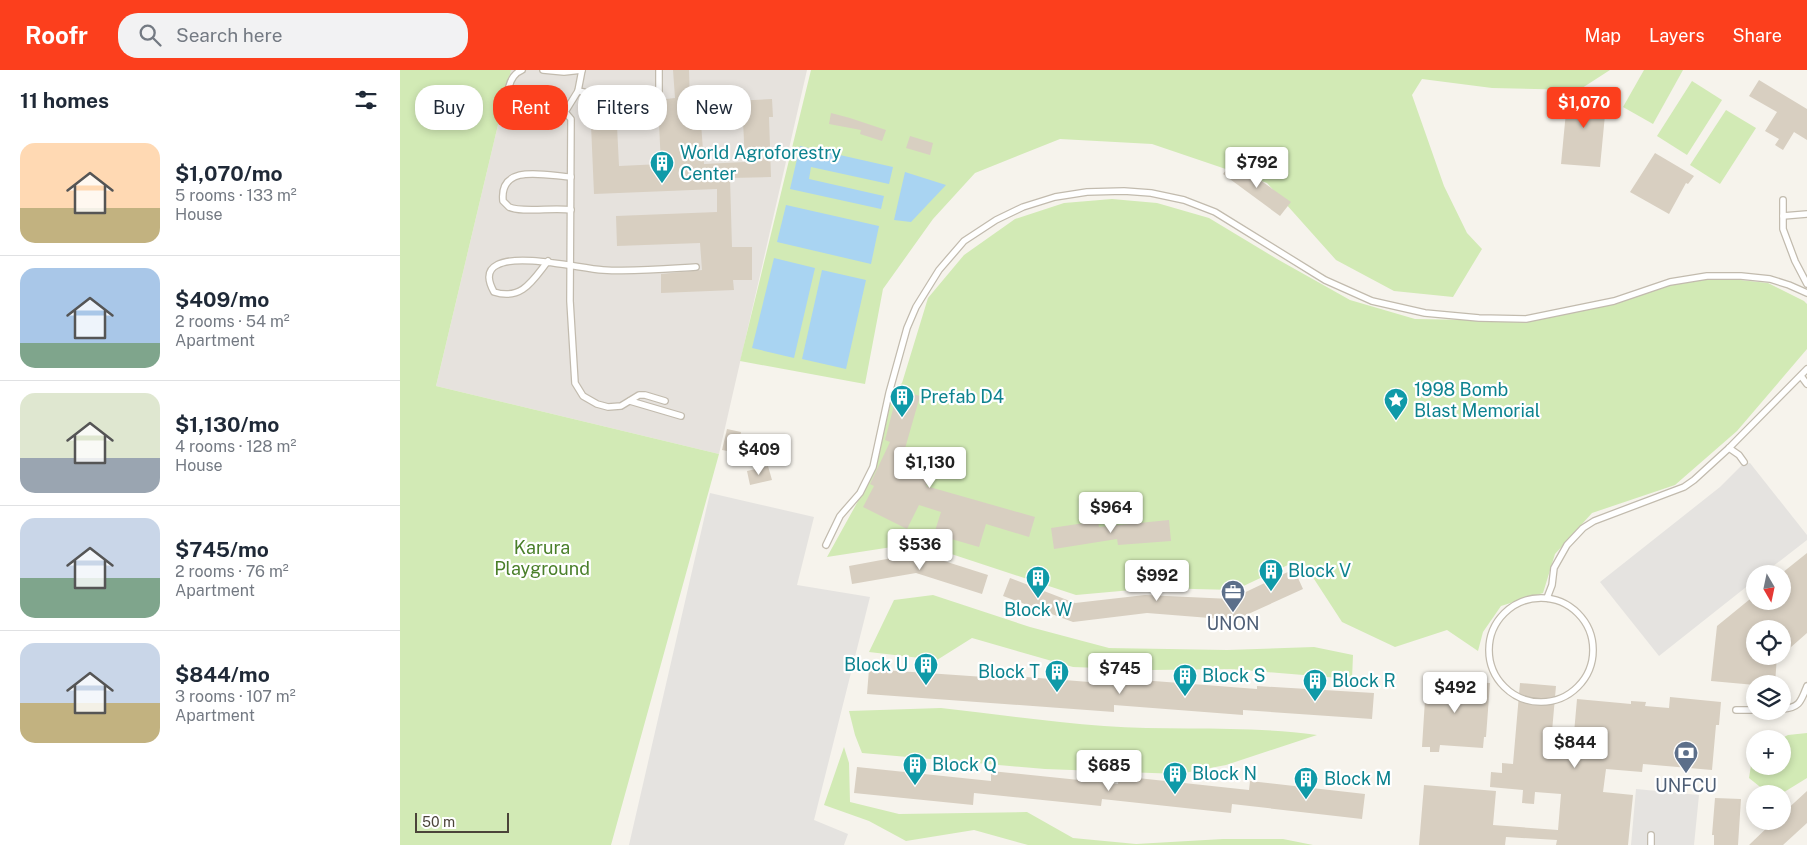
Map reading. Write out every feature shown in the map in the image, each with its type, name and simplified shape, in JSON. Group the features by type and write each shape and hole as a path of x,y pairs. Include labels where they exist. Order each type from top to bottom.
{"lane":[{"path":"511,85 512,78 517,72 522,70"},
{"path":"543,70 564,72 582,70 579,85"},
{"path":"659,70 659,85"},
{"path":"568,107 578,91"},
{"path":"568,116 571,119 570,301 575,383 583,396 597,404 615,407 639,395 665,401"},
{"path":"571,177 540,173 522,174 506,183 502,192 503,201 510,207 571,210"},
{"path":"826,545 840,516 860,493 873,467 889,393 907,328 916,307 938,270 964,241 996,220 1055,197 1087,192 1124,192 1151,193 1184,200 1215,212 1325,280 1372,301 1424,312 1479,318 1526,319 1614,301 1670,282 1707,276 1770,279 1789,285 1807,294"},
{"path":"1783,200 1783,229 1795,261 1807,284"},
{"path":"1783,216 1807,214"},
{"path":"548,261 530,284 517,293 511,295 500,294 494,292 490,285 490,272 497,265 508,262 548,261 603,270 638,271 696,267"},
{"path":"1547,598 1552,585 1554,568 1567,545 1583,528 1594,521 1684,487 1694,480 1807,369"},
{"path":"1801,376 1807,384"},
{"path":"630,401 681,416"},
{"path":"1728,448 1744,462"},
{"path":"1547,598 1569,606 1579,613 1588,627 1594,643 1594,652 1588,675 1578,687 1565,696 1550,701 1534,702 1520,697 1507,689 1494,672 1489,650 1491,636 1497,623 1506,612 1518,603 1532,599 1547,598"},
{"path":"1791,707 1800,703 1807,686"},
{"path":"1736,710 1746,710"},
{"path":"1651,835 1651,845"}],"shaded area":[{"path":"511,70 807,70 719,454 436,386 497,130 568,130 568,85 507,85"},
{"path":"1750,463 1807,535 1807,540 1775,565 1746,565 1746,587 1659,656 1600,582 1720,487 1743,464"},
{"path":"710,493 814,517 797,585 870,597 814,820 848,834 844,845 629,845"},
{"path":"1636,789 1699,795 1694,845 1631,845"}],"green space":[{"name":"Karura Playground","path":"400,70 511,70 507,85 493,85 493,130 497,130 436,386 719,454 611,845 400,845"},
{"path":"811,70 1610,70 1579,90 1492,88 1422,79 1412,95 1444,186 1467,233 1482,249 1453,297 1394,291 1336,260 1267,183 1152,144 1060,139 975,173 933,219 883,289 865,384 740,361"},
{"path":"1644,70 1683,70 1653,124 1623,107"},
{"path":"1692,81 1722,100 1687,155 1657,136"},
{"path":"1726,110 1756,128 1720,184 1690,165"},
{"path":"1112,199 1157,203 1209,218 1350,300 1415,319 1527,321 1669,285 1712,277 1768,283 1807,304 1807,349 1737,431 1675,485 1592,513 1555,554 1543,593 1501,606 1483,632 1478,651 1447,630 1395,647 1342,622 1303,562 1290,564 1235,590 1154,588 1076,595 918,543 827,557 873,474 893,392 902,383 928,298 964,255 1015,219 1064,203"},
{"path":"933,595 1030,627 1109,648 1227,650 1314,647 1353,655 1352,679 1231,669 1152,670 1073,667 972,638 937,660 869,652 894,600"},
{"path":"941,708 1104,726 1264,730 1317,735 1226,765 1179,774 1045,769 862,753 849,711"},
{"path":"1807,733 1807,778 1791,788 1791,785 1758,785 1749,778 1749,775 1791,775 1791,735"},
{"path":"844,747 849,763 850,802 899,814 1027,812 1073,838 1136,844 1223,839 1283,839 1313,845 1028,845 974,830 906,841 869,821 824,805"}],"water":[{"path":"800,146 893,167 889,184 811,167 809,179 884,196 881,209 790,189"},
{"path":"905,172 946,185 911,222 894,220"},
{"path":"786,205 879,226 871,264 777,242"},
{"path":"774,258 815,268 794,358 752,348"},
{"path":"822,270 866,280 846,369 802,359"}],"building":[{"name":"World Agroforestry Center","path":"673,70 689,70 689,85 677,85 677,130 702,130 704,164 745,162 743,130 751,130 751,100 772,99 773,117 769,117 771,177 730,178 732,247 752,247 752,280 733,280 734,290 661,293 661,274 702,270 700,243 617,246 616,216 717,212 717,189 594,194 591,130 617,130 619,166 661,164 659,130 667,130 667,99 675,98"},
{"path":"1759,80 1807,109 1807,140 1794,132 1783,150 1775,145 1779,139 1765,131 1777,112 1749,96"},
{"path":"1568,91 1607,94 1600,167 1561,164"},
{"path":"831,113 886,130 882,141 860,134 861,130 829,124"},
{"path":"910,136 933,143 930,155 906,148"},
{"path":"1655,153 1694,176 1688,184 1686,183 1669,214 1630,192"},
{"path":"1233,161 1291,202 1280,216 1223,174"},
{"path":"898,390 920,396 904,452 935,468 926,486 1035,517 1029,537 986,524 979,547 934,534 941,512 919,505 907,529 863,507 874,486 870,484 890,442 885,440"},
{"path":"727,429 741,432 737,453 722,450"},
{"path":"768,466 772,480 750,485 747,471"},
{"path":"1169,520 1171,541 1118,545 1117,539 1054,549 1051,528 1098,521 1099,527"},
{"path":"919,553 988,575 982,594 916,573 852,584 849,566"},
{"path":"1807,553 1807,633 1791,647 1791,620 1746,620 1746,665 1776,665 1776,675 1746,675 1746,684 1711,681 1717,626 1746,602 1746,610 1791,610 1791,566"},
{"path":"1294,569 1303,589 1235,620 1147,613 1073,622 1003,596 1010,578 1075,603 1145,595 1231,599"},
{"path":"869,669 999,678 1000,675 1128,685 1128,679 1257,689 1257,686 1374,693 1372,719 1243,710 1243,715 1114,705 1114,712 867,694"},
{"path":"1433,680 1490,683 1486,737 1484,737 1483,748 1440,745 1439,752 1430,752 1430,747 1422,747 1426,684"},
{"path":"1520,683 1556,686 1550,754 1572,756 1577,699 1631,704 1631,701 1646,702 1645,706 1669,708 1670,697 1721,702 1719,725 1716,725 1712,770 1643,764 1642,772 1606,769 1603,792 1633,795 1628,845 1556,845 1557,840 1506,837 1505,845 1419,845 1424,785 1496,791 1493,825 1558,830 1561,794 1535,792 1534,804 1522,803 1523,790 1490,787 1491,772 1502,773 1502,763 1513,764"},
{"path":"857,767 991,781 991,771 1118,784 1119,776 1249,790 1250,781 1365,794 1362,819 1232,804 1231,813 1102,799 1101,806 974,793 973,805 854,793"},
{"path":"1807,791 1807,823 1783,845 1749,845 1765,830 1791,830 1791,806"},
{"path":"1715,798 1741,799 1738,845 1714,845 1714,835 1712,835"}],"place":[{"name":"World Agroforestry Center","path":"662,184"},
{"name":"Prefab D4","path":"902,418"},
{"name":"1998 Bomb Blast Memorial","path":"1396,421"},
{"name":"Block V","path":"1271,592"},
{"name":"Block W","path":"1038,599"},
{"name":"UNON","path":"1233,613"},
{"name":"Block U","path":"926,686"},
{"name":"Block T","path":"1057,693"},
{"name":"Block S","path":"1185,697"},
{"name":"Block R","path":"1315,702"},
{"name":"UNFCU","path":"1686,774"},
{"name":"Block Q","path":"915,786"},
{"name":"Block N","path":"1175,795"},
{"name":"Block M","path":"1306,800"}]}
